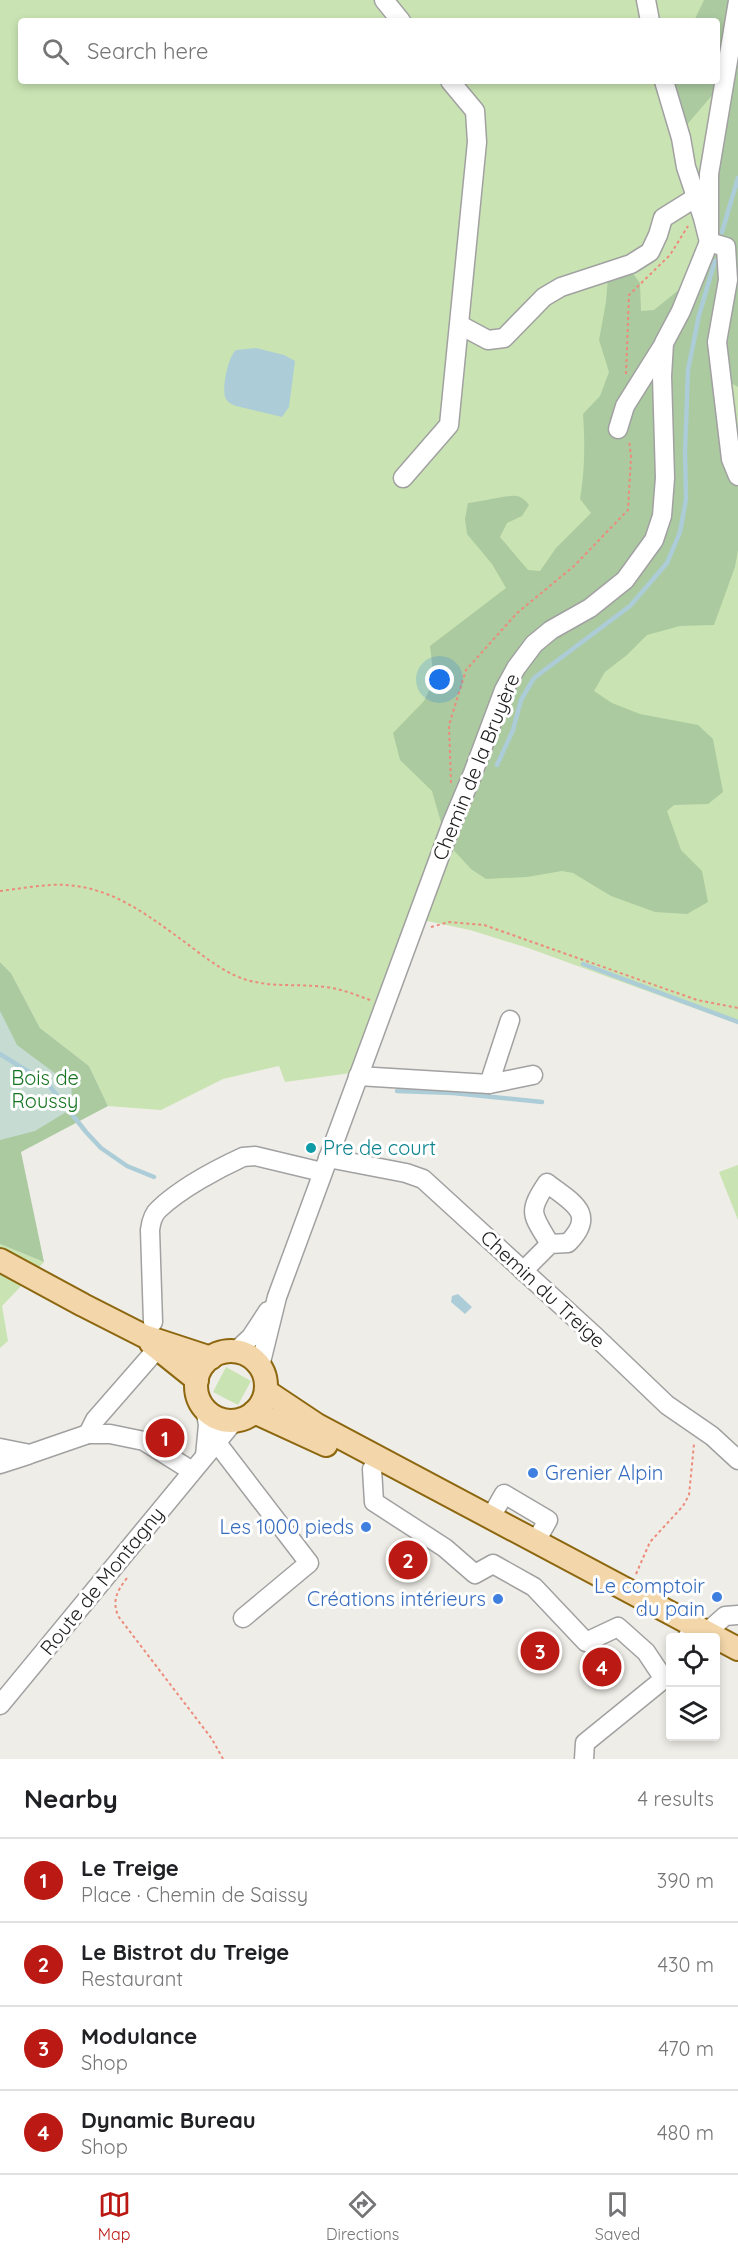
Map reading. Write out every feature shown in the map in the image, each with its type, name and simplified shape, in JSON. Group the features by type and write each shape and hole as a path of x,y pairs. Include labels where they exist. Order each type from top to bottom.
{"main road":[{"path":"0,1260 82,1305 151,1336 211,1358"},
{"path":"151,1336 197,1380"},
{"path":"236,1351 247,1355 260,1366 266,1380 266,1391 260,1406 244,1416 224,1420 213,1416 205,1408 197,1390 197,1380 204,1364 211,1358 219,1353 236,1351"},
{"path":"266,1391 317,1425 628,1590 689,1633"},
{"path":"244,1416 302,1433 686,1633"},
{"path":"720,1644 738,1649"},
{"path":"720,1652 738,1663"}],"street":[{"path":"384,0 399,18"},
{"path":"646,0 649,18"},
{"name":"Chemin de la Bruyère","path":"277,1297 384,1005 504,690 516,668 534,644 552,630 590,608 625,580 654,540 662,516 665,478 662,376 664,343 681,311 708,242 709,174 738,1"},
{"path":"403,478 449,425 477,142 475,111 452,84"},
{"path":"665,84 708,242 726,247 728,280 717,342 731,459 738,476"},
{"path":"460,325 488,340 504,338 544,297 561,287 631,264 650,252 663,218 697,203"},
{"path":"623,433 625,406 664,343"},
{"path":"489,1084 510,1020"},
{"path":"356,1083 489,1084 533,1075"},
{"path":"88,1434 151,1336 150,1230 152,1219 158,1210 182,1192 243,1157 255,1156 325,1165"},
{"name":"Chemin du Treige","path":"325,1165 406,1173 423,1179 666,1405 712,1436 738,1460"},
{"path":"523,1271 550,1244"},
{"path":"236,1351 251,1337 277,1297"},
{"path":"260,1366 277,1297"},
{"path":"205,1408 211,1450 309,1563 243,1618"},
{"name":"Route de Montagny","path":"0,1706 192,1471 244,1416"},
{"path":"0,1464 88,1434 110,1434 144,1441 192,1471"},
{"path":"0,1448 30,1454"},
{"path":"372,1469 374,1502 445,1548 475,1574 493,1564 534,1587 586,1642 618,1627 666,1674"},
{"path":"705,1633 725,1616 738,1615"},
{"path":"584,1759 585,1743 666,1678"}],"path":[{"path":"626,376 629,295 670,255 697,203"},
{"path":"451,792 449,725 466,670 517,613 574,566 628,510 631,456 623,433"},
{"path":"0,891 52,885 88,888 106,893 144,912 237,977 275,986 328,987 384,1005"},
{"path":"413,929 449,922 484,925 697,1000 738,1008"},
{"path":"628,1590 650,1542 683,1506 689,1495 695,1449 692,1423"},
{"path":"131,1573 117,1595 115,1606 118,1616 212,1739 223,1759"}],"green space":[{"path":"0,0 738,0 738,1024 528,948 470,930 408,917 351,1073 285,1082 279,1066 223,1079 161,1110 108,1106 89,1066 40,1028 11,973 0,962"},
{"path":"704,0 738,0 720,70 720,18 695,18"},
{"path":"738,50 738,387 719,376 729,466 738,488 738,550 735,567 714,625 680,626 647,635 605,672 594,691 612,703 640,714 698,725 713,739 723,792 708,804 674,805 667,811 681,850 702,871 708,902 687,914 655,912 611,896 573,873 562,871 527,877 486,879 471,869 447,843 432,791 400,760 393,733 424,701 434,680 430,646 506,588 492,564 467,534 465,519 468,503 514,496 525,501 529,505 522,516 507,523 500,537 528,570 540,571 556,548 591,513 580,499 584,457 583,414 600,396 609,372 599,340 608,277 628,267 640,283 641,311 654,310 702,271 713,188"},
{"path":"674,84 716,84 714,93 685,127"},
{"name":"Bois de Roussy","path":"0,962 11,973 40,1028 89,1066 108,1106 21,1152 44,1262 0,1244"},
{"path":"0,1011 17,1045 56,1074 72,1077 71,1109 35,1131 0,1140"},
{"path":"738,1165 738,1220 719,1172"},
{"path":"0,1244 44,1262 2,1306 8,1341 0,1348"},
{"path":"226,1367 251,1381 238,1405 213,1392"}],"water":[{"path":"256,348 284,355 295,361 289,407 282,417 236,406 229,403 225,397 226,372 233,354 236,350"},
{"path":"458,1294 472,1307 465,1314 451,1302 452,1296"}],"waterway":[{"path":"722,232 738,178"},
{"path":"497,765 513,730 521,700 534,678 630,606 667,563 680,532 686,499 688,370 699,315 715,261"},
{"path":"583,964 738,1022"},
{"path":"0,1054 48,1084 101,1148 127,1166 154,1177"},
{"path":"397,1091 453,1093 542,1102"}],"place":[{"name":"Pre de court","path":"311,1148"},
{"name":"Le Treige","path":"165,1438"},
{"name":"Grenier Alpin","path":"533,1473"},
{"name":"Les 1000 pieds","path":"366,1527"},
{"name":"Le Bistrot du Treige","path":"408,1560"},
{"name":"Le comptoir du pain","path":"717,1597"},
{"name":"Créations intérieurs","path":"498,1599"},
{"name":"Modulance","path":"540,1651"},
{"name":"Dynamic Bureau","path":"602,1667"}]}
